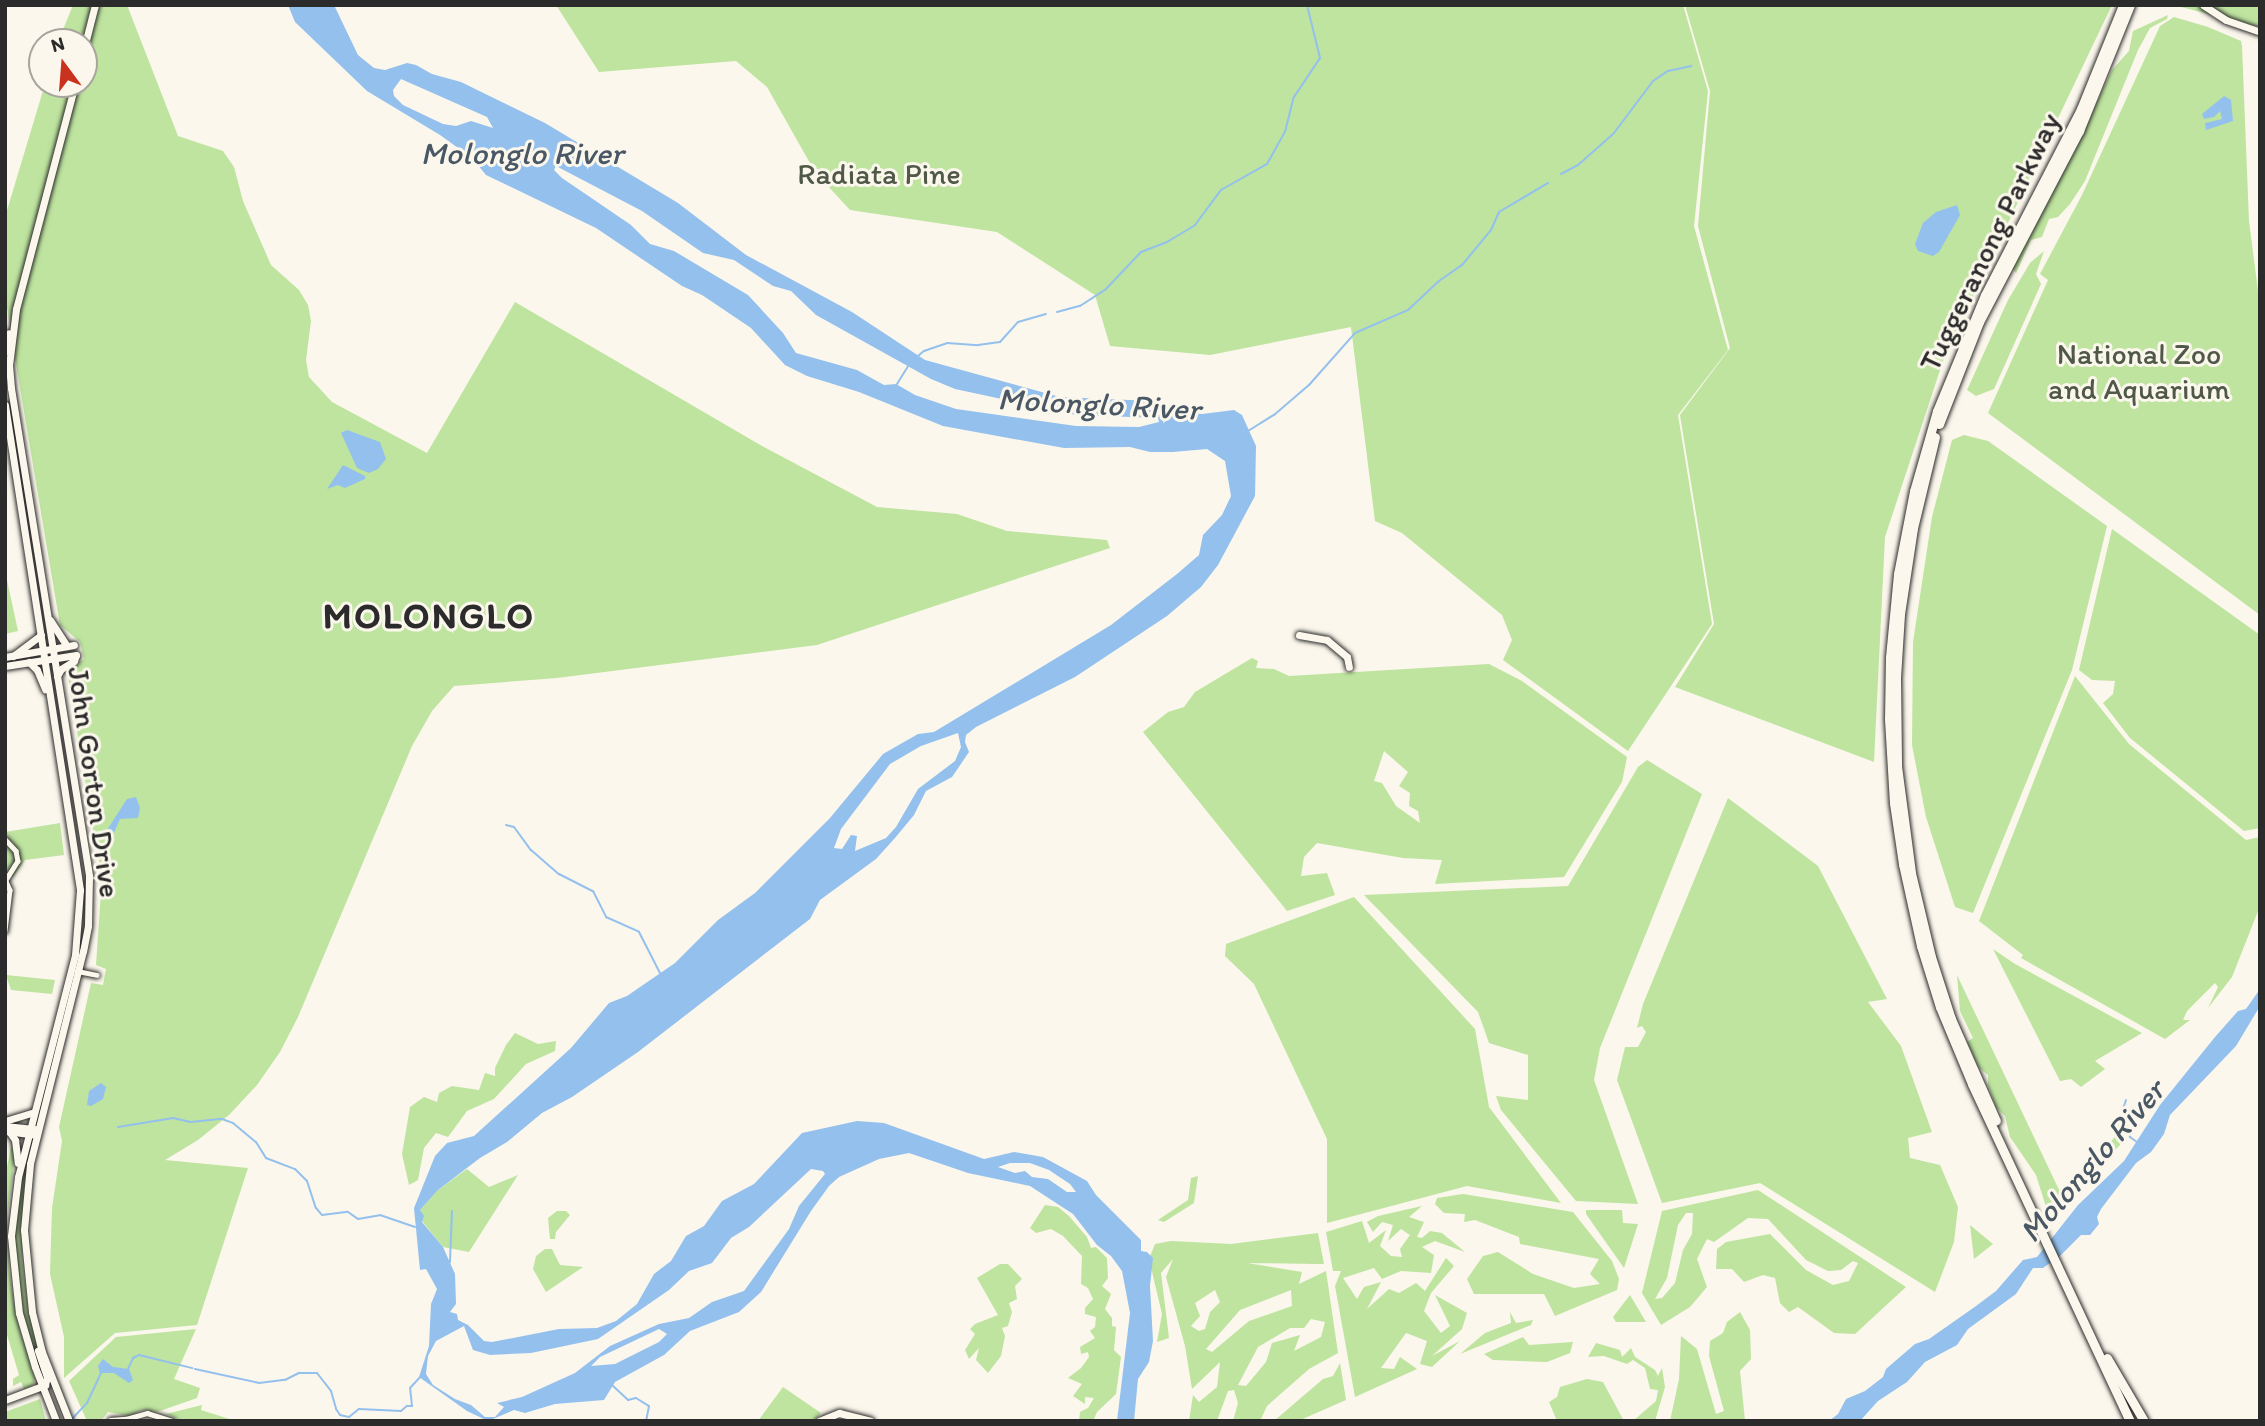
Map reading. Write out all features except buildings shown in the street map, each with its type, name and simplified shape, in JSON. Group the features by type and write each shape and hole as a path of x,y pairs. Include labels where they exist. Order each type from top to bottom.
{"highway":[{"name":"Tuggeranong Parkway","path":"2123,5 2081,109 1985,295 1951,371 1914,491 1898,574 1889,677 1891,761 1898,833 1911,906 1927,966 1947,1026 2136,1421"},
{"name":"Tuggeranong Parkway","path":"2025,1190 1951,1019 1915,895 1904,831 1897,755 1900,614 1919,496 1954,382 1998,283 2079,131 2130,5"},
{"name":"Tuggeranong Parkway","path":"2080,1308 2128,1421"},
{"path":"2107,1358 2144,1421"}],"main road":[{"path":"89,28 95,5"},
{"path":"2203,5 2226,20 2260,32"},
{"path":"5,352 71,98"},
{"name":"John Gorton Drive","path":"16,309 9,365 11,388 79,808 90,894 88,926 34,1112 24,1230 27,1279 39,1340 68,1419"},
{"name":"John Gorton Drive","path":"5,405 79,883 75,970 33,1131 19,1171 12,1210 13,1274 25,1336 56,1421"},
{"path":"9,656 71,646 47,616"},
{"path":"9,656 41,635"},
{"path":"1299,635 1333,644 1347,657 1349,667"},
{"path":"5,666 76,654 74,661 61,669 57,676"},
{"path":"29,662 43,680 55,723"},
{"path":"79,808 74,816 82,878 79,883"},
{"path":"5,1121 34,1112"},
{"path":"7,1130 33,1131"},
{"path":"7,1130 15,1140 19,1171"},
{"path":"5,1400 42,1386 47,1377 38,1351 39,1340"},
{"path":"819,1421 839,1413 870,1421"}],"street":[{"path":"5,839 16,852 18,861 6,879 10,890 5,932"},
{"path":"75,970 97,975"},
{"path":"110,1420 124,1420 148,1413 173,1421"}],"green space":[{"name":"MOLONGLO","path":"73,5 127,5 178,136 223,151 234,167 243,201 271,265 299,290 308,305 311,321 306,360 309,377 332,402 427,453 515,302 762,446 877,507 957,514 1007,531 1107,540 1110,548 817,645 557,678 454,686 432,711 412,746 298,1017 280,1052 257,1085 229,1115 198,1140 165,1160 248,1168 197,1325 115,1333 64,1378 64,1337 50,1274 52,1208 62,1141 59,1127 91,983 103,985 106,969 96,965 102,877 91,818 102,814 98,795 88,798 67,670 84,659 80,642 60,625 5,295 5,217 41,98 98,98 98,28 64,28"},
{"name":"Radiata Pine","path":"556,5 1683,5 1708,91 1694,226 1728,350 1678,415 1712,624 1628,751 1503,660 1512,640 1502,615 1402,533 1375,521 1351,327 1210,355 1110,346 1095,295 997,232 850,210 815,172 767,87 736,61 599,72"},
{"path":"1685,5 2112,5 1945,355 1885,537 1874,762 1675,687 1714,624 1680,415 1730,348 1698,226 1710,91"},
{"path":"2173,5 2260,5 2260,27"},
{"path":"2168,15 2167,19 2150,28 2138,50 2085,181 2058,217 2049,219 2042,237 2031,240 2016,273 2011,267 2070,159 2112,70 2129,51 2133,31"},
{"name":"National Zoo and Aquarium","path":"2174,17 2241,41 2242,46 2249,221 2260,306 2260,615 1988,413 2048,280 2040,274 2082,195 2160,26"},
{"path":"2044,251 2036,274 2041,284 1994,389 1976,396 1967,390 2008,300 2030,263"},
{"path":"1964,435 1988,441 2107,526 2072,670 1973,913 1955,907 1926,817 1912,745 1913,642 1932,517 1952,440"},
{"path":"2112,529 2260,635 2260,828 2244,831 2130,738 2103,703 2113,694 2115,681 2092,680 2079,670"},
{"path":"5,571 18,631 5,634"},
{"path":"1252,658 1258,661 1256,668 1274,669 1289,676 1489,664 1522,681 1627,757 1622,782 1564,877 1435,884 1442,860 1403,858 1317,843 1304,857 1301,876 1327,873 1335,895 1287,911 1143,732 1168,712 1184,707 1195,692","holes":["1384,751 1408,772 1399,786 1410,793 1409,806 1418,811 1420,823 1396,806 1382,783 1374,781"]},
{"path":"2075,676 2129,744 2246,840 2260,837 2260,906 2232,977 2208,1008 2218,987 2215,983 2187,1011 2183,1020 2190,1020 2165,1039 2021,958 2023,955 1979,921"},
{"path":"1647,760 1702,794 1600,1048 1594,1080 1638,1204 1576,1201 1501,1110 1496,1096 1528,1100 1528,1055 1489,1043 1478,1012 1364,895 1568,886 1638,767"},
{"path":"1728,798 1818,866 1887,999 1868,1002 1901,1046 1932,1132 1908,1138 1910,1158 1940,1165 1958,1207 1954,1242 1935,1292 1760,1183 1662,1203 1617,1080 1625,1047 1638,1047 1646,1032 1642,1026 1637,1028 1643,1004"},
{"path":"60,823 64,855 25,860 13,877 5,871 5,832"},
{"path":"1354,897 1475,1029 1489,1107 1561,1203 1467,1186 1327,1223 1327,1139 1254,984 1225,956 1226,944"},
{"path":"1993,949 2015,964 2142,1033 2095,1061 2105,1069 2081,1087 2071,1079 2060,1081"},
{"path":"6,975 55,980 52,994 11,990"},
{"path":"1957,975 2061,1194 2047,1210 2036,1175 2010,1137 2005,1116 1996,1107 1988,1085 1988,1075 1979,1068 1967,1042 1973,1038 1960,1011"},
{"path":"515,1033 538,1044 556,1041 555,1051 526,1064 494,1099 467,1111 448,1137 436,1133 424,1148 418,1180 409,1185 402,1154 410,1107 424,1097 437,1102 439,1093 452,1086 479,1090 485,1073 495,1076 495,1068"},
{"path":"2118,1125 2123,1125 2120,1145 2103,1163 2097,1156 2114,1138"},
{"path":"12,1141 15,1153 8,1212 9,1270 16,1316 35,1379 33,1385 24,1389 21,1382 13,1386 13,1379 19,1375 5,1328 5,1178"},
{"path":"28,1144 32,1145 24,1189 22,1259 28,1308 45,1376 43,1382 23,1319 14,1237 15,1205"},
{"path":"467,1169 489,1187 518,1175 469,1252 443,1247 422,1221 420,1210 438,1190"},
{"path":"1198,1176 1194,1203 1164,1222 1158,1220 1188,1200 1191,1178"},
{"path":"1758,1190 1906,1287 1855,1334 1834,1333 1798,1307 1789,1312 1780,1303 1775,1278 1763,1275 1744,1282 1732,1269 1716,1269 1717,1249 1726,1242 1770,1234 1806,1270 1833,1285 1849,1281 1858,1263 1853,1261 1841,1270 1828,1271 1806,1260 1768,1219 1748,1218 1714,1242 1707,1239 1697,1259 1707,1287 1690,1307 1661,1325 1642,1293 1662,1211","holes":["1686,1213 1693,1213 1692,1234 1683,1250 1675,1283 1662,1298 1655,1299 1667,1278 1678,1225"]},
{"path":"1463,1194 1573,1212 1612,1261 1619,1279 1617,1290 1555,1316 1544,1294 1474,1294 1467,1279 1483,1256 1498,1252 1533,1274 1574,1288 1600,1284 1590,1274 1599,1259 1520,1244 1519,1237 1475,1220 1464,1222 1465,1214 1444,1213 1435,1204 1437,1198"},
{"path":"1045,1205 1058,1207 1069,1216 1087,1237 1091,1248 1096,1247 1107,1258 1108,1278 1102,1286 1111,1294 1105,1309 1112,1318 1112,1326 1116,1327 1114,1350 1121,1357 1116,1394 1097,1412 1093,1421 1079,1421 1080,1412 1088,1408 1094,1398 1085,1397 1085,1404 1073,1396 1082,1384 1068,1378 1081,1368 1089,1357 1088,1352 1081,1354 1080,1347 1095,1338 1090,1331 1095,1327 1096,1317 1085,1314 1085,1308 1093,1299 1088,1288 1081,1284 1082,1256 1063,1236 1051,1229 1036,1233 1030,1228"},
{"path":"1422,1206 1409,1217 1424,1222 1417,1237 1422,1238 1430,1231 1442,1233 1465,1252 1435,1241 1422,1247 1434,1255 1431,1273 1401,1271 1382,1279 1374,1268 1343,1278 1357,1299 1364,1287 1381,1282 1367,1309 1389,1289 1399,1293 1416,1283 1425,1291 1446,1258 1454,1266 1431,1293 1424,1311 1441,1333 1450,1326 1435,1295 1467,1313 1462,1329 1432,1356 1460,1341 1432,1367 1420,1364 1427,1341 1406,1333 1381,1368 1394,1369 1400,1357 1417,1369 1355,1397 1335,1286 1341,1271 1333,1271 1326,1232 1362,1221 1369,1243 1386,1230 1380,1246 1391,1256 1402,1257 1400,1249 1410,1235 1401,1229 1388,1241 1393,1225 1382,1222 1373,1232 1367,1222 1378,1216"},
{"path":"1586,1210 1622,1210 1623,1223 1638,1224 1624,1268 1586,1214"},
{"path":"557,1211 566,1211 570,1215 556,1232 555,1239 550,1239 548,1218"},
{"path":"1970,1225 1993,1244 1974,1259"},
{"path":"1318,1233 1324,1264 1247,1263 1302,1272 1299,1284 1326,1271 1338,1353 1309,1369 1267,1406 1260,1421 1233,1421 1238,1403 1234,1390 1228,1391 1217,1421 1189,1421 1193,1395 1199,1402 1217,1387 1220,1362 1192,1389 1185,1346 1166,1277 1173,1259 1161,1273 1169,1338 1157,1342 1162,1314 1149,1259 1155,1244 1171,1241 1231,1244","holes":["1215,1290 1220,1302 1210,1312 1205,1329 1199,1331 1191,1326 1200,1316 1195,1303","1291,1290 1292,1306 1249,1321 1212,1352 1206,1349 1240,1310","1311,1319 1325,1322 1321,1337 1294,1351 1300,1335 1272,1343 1266,1362 1246,1386 1238,1385 1258,1347 1290,1328 1304,1328"]},
{"path":"545,1249 552,1249 560,1265 583,1267 546,1292 533,1269 536,1256"},
{"path":"1000,1264 1008,1264 1022,1279 1015,1286 1017,1299 1009,1303 1012,1312 1008,1326 1002,1328 1005,1336 1001,1356 988,1373 976,1360 979,1348 969,1359 965,1350 975,1334 970,1329 975,1324 998,1315 977,1278"},
{"path":"1630,1295 1646,1322 1616,1322 1613,1317"},
{"path":"1510,1312 1516,1323 1533,1320 1531,1325 1460,1354 1485,1333 1511,1323"},
{"path":"1740,1312 1750,1330 1751,1359 1740,1371 1745,1421 1670,1421 1679,1379 1681,1336 1697,1349 1716,1414 1724,1411 1709,1356 1710,1341 1723,1333 1727,1322"},
{"path":"196,1329 174,1379 200,1388 197,1398 157,1412 142,1410 129,1416 108,1412 101,1421 87,1421 69,1381 116,1337"},
{"path":"1523,1337 1529,1345 1573,1342 1570,1353 1547,1362 1493,1360 1484,1354"},
{"path":"1596,1343 1620,1350 1622,1357 1631,1348 1635,1357 1655,1370 1658,1376 1662,1368 1665,1387 1655,1421 1633,1421 1656,1401 1658,1390 1650,1389 1645,1368 1633,1360 1627,1364 1604,1356 1588,1357"},
{"path":"1340,1363 1346,1400 1298,1421 1274,1421 1323,1379 1333,1376"},
{"path":"1587,1379 1603,1382 1624,1421 1557,1421 1549,1402 1557,1397 1560,1387"},
{"path":"783,1387 821,1413 814,1421 758,1421"},
{"path":"40,1399 46,1421 5,1421 5,1412"},
{"path":"202,1405 201,1410 236,1421 183,1421 166,1414"}],"water":[{"name":"Molonglo River","path":"288,5 334,5 358,55 374,68 385,70 407,63 416,65 432,74 461,82 545,123 678,203 746,255 852,312 925,360 1060,397 1152,401 1163,404 1172,412 1202,414 1234,410 1242,415 1256,446 1255,496 1218,565 1201,587 1167,616 1075,677 976,727 966,735 965,742 969,752 952,777 926,791 914,815 876,859 820,900 810,919 638,1052 572,1097 542,1113 507,1142 480,1158 438,1190 420,1210 424,1216 422,1222 443,1247 455,1274 456,1304 450,1312 457,1314 458,1320 468,1325 484,1341 492,1342 559,1329 597,1328 616,1321 637,1304 654,1274 671,1261 686,1236 704,1226 722,1201 754,1184 802,1133 857,1121 884,1123 984,1159 1014,1152 1043,1157 1087,1181 1096,1195 1141,1240 1141,1251 1147,1252 1153,1258 1150,1286 1153,1341 1149,1362 1138,1379 1134,1421 1117,1421 1130,1313 1122,1271 1111,1256 1097,1245 1073,1214 1030,1186 968,1173 909,1153 879,1159 839,1177 811,1211 761,1292 739,1312 690,1331 664,1355 615,1382 604,1400 555,1404 525,1413 514,1410 488,1421 467,1411 419,1377 429,1346 431,1304 437,1289 426,1269 420,1270 414,1208 435,1156 447,1143 474,1136 571,1048 609,1003 627,996 675,963 718,920 755,893 830,818 883,754 918,734 934,732 1111,625 1177,574 1199,555 1203,535 1222,515 1231,496 1225,461 1207,449 1150,452 1130,447 1064,448 943,426 859,392 807,376 785,365 751,328 702,295 682,286 596,228 486,175 472,158 440,135 367,91 295,22","holes":["401,79 487,117 493,128 471,121 456,126 443,124 403,105 394,96 393,90","556,166 642,211 703,253 734,260 773,286 791,291 816,315 931,379 955,389 1076,415 1158,418 1159,422 1139,427 1076,426 956,409 915,395 896,384 884,385 857,370 796,353 783,333 748,295 674,251 650,244 631,225 554,170","958,733 961,747 955,761 918,789 896,827 886,838 855,851 857,836 851,835 842,849 834,848 841,829 890,764 921,746","1010,1163 1030,1163 1049,1170 1070,1184 1076,1192 1067,1192 1048,1179 1032,1177 1025,1171 1015,1173 998,1167","811,1169 823,1171 825,1174 799,1206 789,1229 744,1291 712,1302 689,1318 659,1324 610,1346 575,1373 522,1397 497,1403 504,1407 495,1417 485,1417 471,1405 455,1399 433,1385 426,1374 428,1356 436,1341 464,1326 473,1350 490,1355 531,1353 598,1339 669,1290 689,1271 712,1263 731,1238 749,1227","659,1329 667,1334 659,1342 615,1364 591,1366 600,1357"]},
{"path":"2224,96 2231,100 2233,121 2206,130 2205,123 2222,119 2220,111 2214,117 2204,119 2202,114"},
{"path":"1957,205 1960,215 1939,252 1933,256 1918,251 1915,244 1923,223 1936,212"},
{"path":"347,430 380,442 386,459 378,469 369,473 357,468 341,433"},
{"path":"343,465 365,476 365,479 345,488 338,485 327,489"},
{"path":"136,797 140,808 138,818 120,819 113,835 106,838 107,830 127,799"},
{"path":"2260,989 2260,1006 2236,1046 2170,1115 2164,1134 2151,1152 2136,1163 2101,1209 2097,1217 2099,1224 2090,1235 2081,1235 2043,1268 2033,1268 2016,1294 1968,1329 1957,1345 1925,1362 1907,1382 1878,1401 1860,1421 1829,1421 1838,1414 1846,1399 1865,1391 1883,1377 1886,1369 1915,1344 1929,1339 1996,1291 2023,1260 2037,1257 2078,1205 2124,1161 2160,1105 2215,1037 2238,1011 2246,1009"},
{"path":"101,1083 106,1087 103,1099 91,1106 87,1105 89,1091"},
{"path":"103,1359 113,1367 129,1369 133,1380 129,1383 114,1373 100,1373 98,1366"}],"waterway":[{"path":"1057,312 1080,306 1106,289 1141,252 1167,242 1195,225 1221,190 1267,164 1285,132 1294,97 1320,58 1307,5"},
{"path":"1561,174 1578,165 1614,133 1653,81 1668,71 1691,66"},
{"path":"1248,431 1274,415 1309,385 1355,333 1408,310 1439,281 1462,265 1491,230 1499,212 1548,183"},
{"path":"918,356 924,351 947,343 978,345 1000,342 1018,322 1046,314"},
{"path":"897,384 909,365"},
{"path":"506,825 514,827 531,850 559,874 593,891 606,917 639,932 660,973"},
{"name":"Molonglo River","path":"2126,1100 2123,1109 2130,1137 2137,1142"},
{"path":"118,1127 173,1118 191,1122 222,1119 233,1123 256,1142 266,1158 295,1169 307,1181 316,1208 322,1215 348,1212 358,1219 380,1215 415,1227"},
{"path":"450,1262 452,1211"},
{"path":"127,1371 133,1358 139,1355 192,1368"},
{"path":"195,1369 259,1383 285,1380 299,1373 317,1373 331,1391 340,1415 349,1417 359,1409 401,1411 412,1406 410,1388 421,1376"},
{"path":"72,1419 87,1403 102,1371"},
{"path":"612,1385 628,1400 636,1398 649,1406 646,1421"}],"district":[{"name":"MOLONGLO","path":"429,615"}]}
